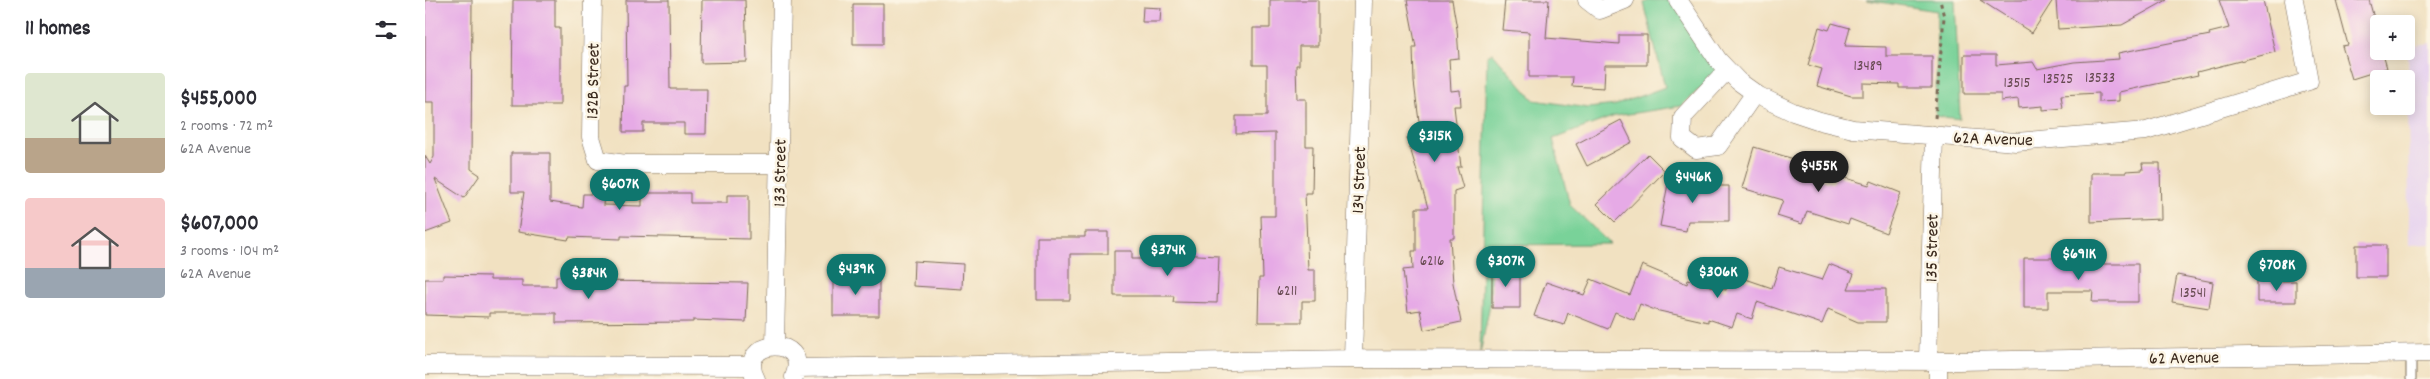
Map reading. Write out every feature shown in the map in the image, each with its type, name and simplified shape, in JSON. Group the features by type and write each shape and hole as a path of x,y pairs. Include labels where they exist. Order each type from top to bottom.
{"street":[{"name":"132B Street","path":"593,0 591,137 598,160 626,164 779,164"},
{"name":"133 Street","path":"775,345 782,0"},
{"name":"134 Street","path":"1353,359 1363,0"},
{"path":"1587,0 1600,10 1625,0"},
{"name":"62A Avenue","path":"1678,0 1701,37 1727,70 1755,93 1793,112 1820,122 1853,128 1934,127 2016,142 2146,132 2309,81 2294,0"},
{"path":"1727,70 1683,117 1682,138 1696,150 1718,146 1755,93"},
{"name":"135 Street","path":"1934,127 1933,361 1938,379"},
{"path":"425,365 754,372 761,350 775,345 787,349 796,360 795,373"},
{"name":"62 Avenue","path":"795,373 1353,359 1933,361 2430,353"}],"lane":[{"path":"2411,353 2411,379"}],"path":[{"path":"1934,127 1944,17 1940,0"}],"shaded area":[{"path":"2430,43 2430,244 2409,245 2408,115 2415,115 2415,70 2408,70 2408,60 2415,60 2415,45"}],"green space":[{"path":"1650,0 1671,0 1720,70 1681,106 1615,116 1553,139 1570,205 1610,244 1490,245 1490,304 1480,354 1487,56 1493,53 1534,100 1588,108 1616,105 1665,87 1644,3"},
{"path":"1866,0 1955,0 1960,119 1936,116 1937,11"}],"building":[{"path":"425,0 472,0 471,169 480,175 464,198 435,179 452,223 425,233 425,156 430,164 434,157 434,102 425,102"},
{"path":"513,0 555,0 555,28 560,28 560,105 512,105"},
{"path":"626,0 669,0 670,89 707,89 706,134 684,134 684,123 643,123 643,132 623,132 624,86 627,86"},
{"path":"702,0 745,0 747,62 701,63"},
{"path":"1270,0 1318,0 1318,46 1299,46 1299,65 1296,65 1297,99 1306,99 1306,146 1313,146 1312,193 1305,193 1308,270 1315,270 1315,301 1302,301 1302,322 1258,322 1259,278 1263,278 1261,216 1275,216 1275,133 1236,134 1236,116 1267,116 1267,65 1253,65 1253,28 1270,28"},
{"path":"1407,0 1452,0 1459,58 1449,59 1451,91 1460,90 1461,106 1454,106 1461,167 1457,167 1463,188 1454,191 1454,238 1450,238 1453,283 1461,322 1424,330 1420,310 1408,312 1403,270 1413,269 1412,251 1416,251 1416,208 1428,208 1407,138 1421,137 1414,82 1413,47 1416,47"},
{"path":"1505,0 1549,0 1546,38 1619,44 1619,35 1647,35 1647,65 1605,65 1604,88 1572,86 1573,77 1529,77 1529,32 1502,30"},
{"path":"1980,0 2053,0 2032,33"},
{"path":"2056,0 2167,0 2122,25 2058,29"},
{"path":"2219,0 2263,0 2275,52 2197,72 2198,75 2119,92 2119,101 2099,102 2099,93 2061,95 2063,108 2043,110 2043,106 2019,108 2018,99 2001,101 2001,94 1964,94 1964,55 1996,55 1996,65 2033,62 2037,69 2074,62 2119,59 2118,53 2210,35 2209,33 2229,28"},
{"path":"2336,0 2369,0 2373,15 2370,15 2370,60 2385,60 2387,68 2370,70 2370,73 2352,79 2342,46 2348,45"},
{"path":"853,4 883,4 883,44 853,44"},
{"path":"1143,7 1161,8 1160,22 1142,22"},
{"path":"1832,23 1850,28 1845,46 1886,47 1886,56 1932,56 1932,88 1899,88 1899,84 1863,83 1863,96 1851,96 1817,86 1822,69 1808,65 1819,27 1829,30"},
{"path":"1621,120 1632,142 1587,166 1576,144"},
{"path":"1754,147 1807,163 1803,174 1833,184 1836,175 1869,185 1871,181 1901,193 1886,233 1850,219 1848,224 1807,211 1802,224 1777,216 1783,200 1742,188"},
{"path":"511,153 550,153 550,202 582,207 583,194 604,194 603,205 642,206 642,193 690,193 690,203 727,203 727,195 749,195 749,239 621,236 621,239 569,237 568,240 518,232 524,192 511,192"},
{"path":"1648,154 1665,171 1615,222 1597,204"},
{"path":"2142,163 2160,163 2161,219 2091,222 2091,173 2126,173 2126,171 2143,170"},
{"path":"1670,173 1687,176 1685,186 1729,186 1729,221 1688,221 1686,231 1660,226"},
{"path":"1085,232 1108,232 1108,254 1070,254 1070,300 1037,300 1037,237 1085,237"},
{"path":"2356,245 2386,245 2386,277 2356,277"},
{"path":"1114,251 1132,251 1132,259 1175,259 1176,254 1219,256 1217,303 1173,302 1174,296 1114,296"},
{"path":"2024,258 2070,258 2070,264 2138,264 2138,302 2092,302 2093,291 2048,291 2048,308 2024,308"},
{"path":"914,261 963,264 962,289 913,286"},
{"path":"1829,264 1854,274 1848,289 1886,289 1886,322 1858,322 1828,309 1822,324 1757,302 1752,319 1737,314 1732,327 1708,319 1708,322 1655,310 1640,304 1634,320 1615,312 1608,329 1568,313 1564,325 1534,316 1546,282 1584,295 1591,279 1630,295 1642,265 1687,284 1688,280 1726,290 1731,274 1772,288 1779,267 1822,280"},
{"path":"1492,269 1520,269 1520,308 1492,308"},
{"path":"443,275 490,276 490,280 522,280 522,286 556,286 556,276 595,276 595,281 748,283 746,322 693,320 693,322 556,323 556,313 489,313 489,317 425,315 425,279 443,279"},
{"path":"2177,275 2213,282 2209,308 2172,302"},
{"path":"833,276 879,276 879,316 833,316"},
{"path":"2257,281 2296,281 2296,302 2257,302"}]}
